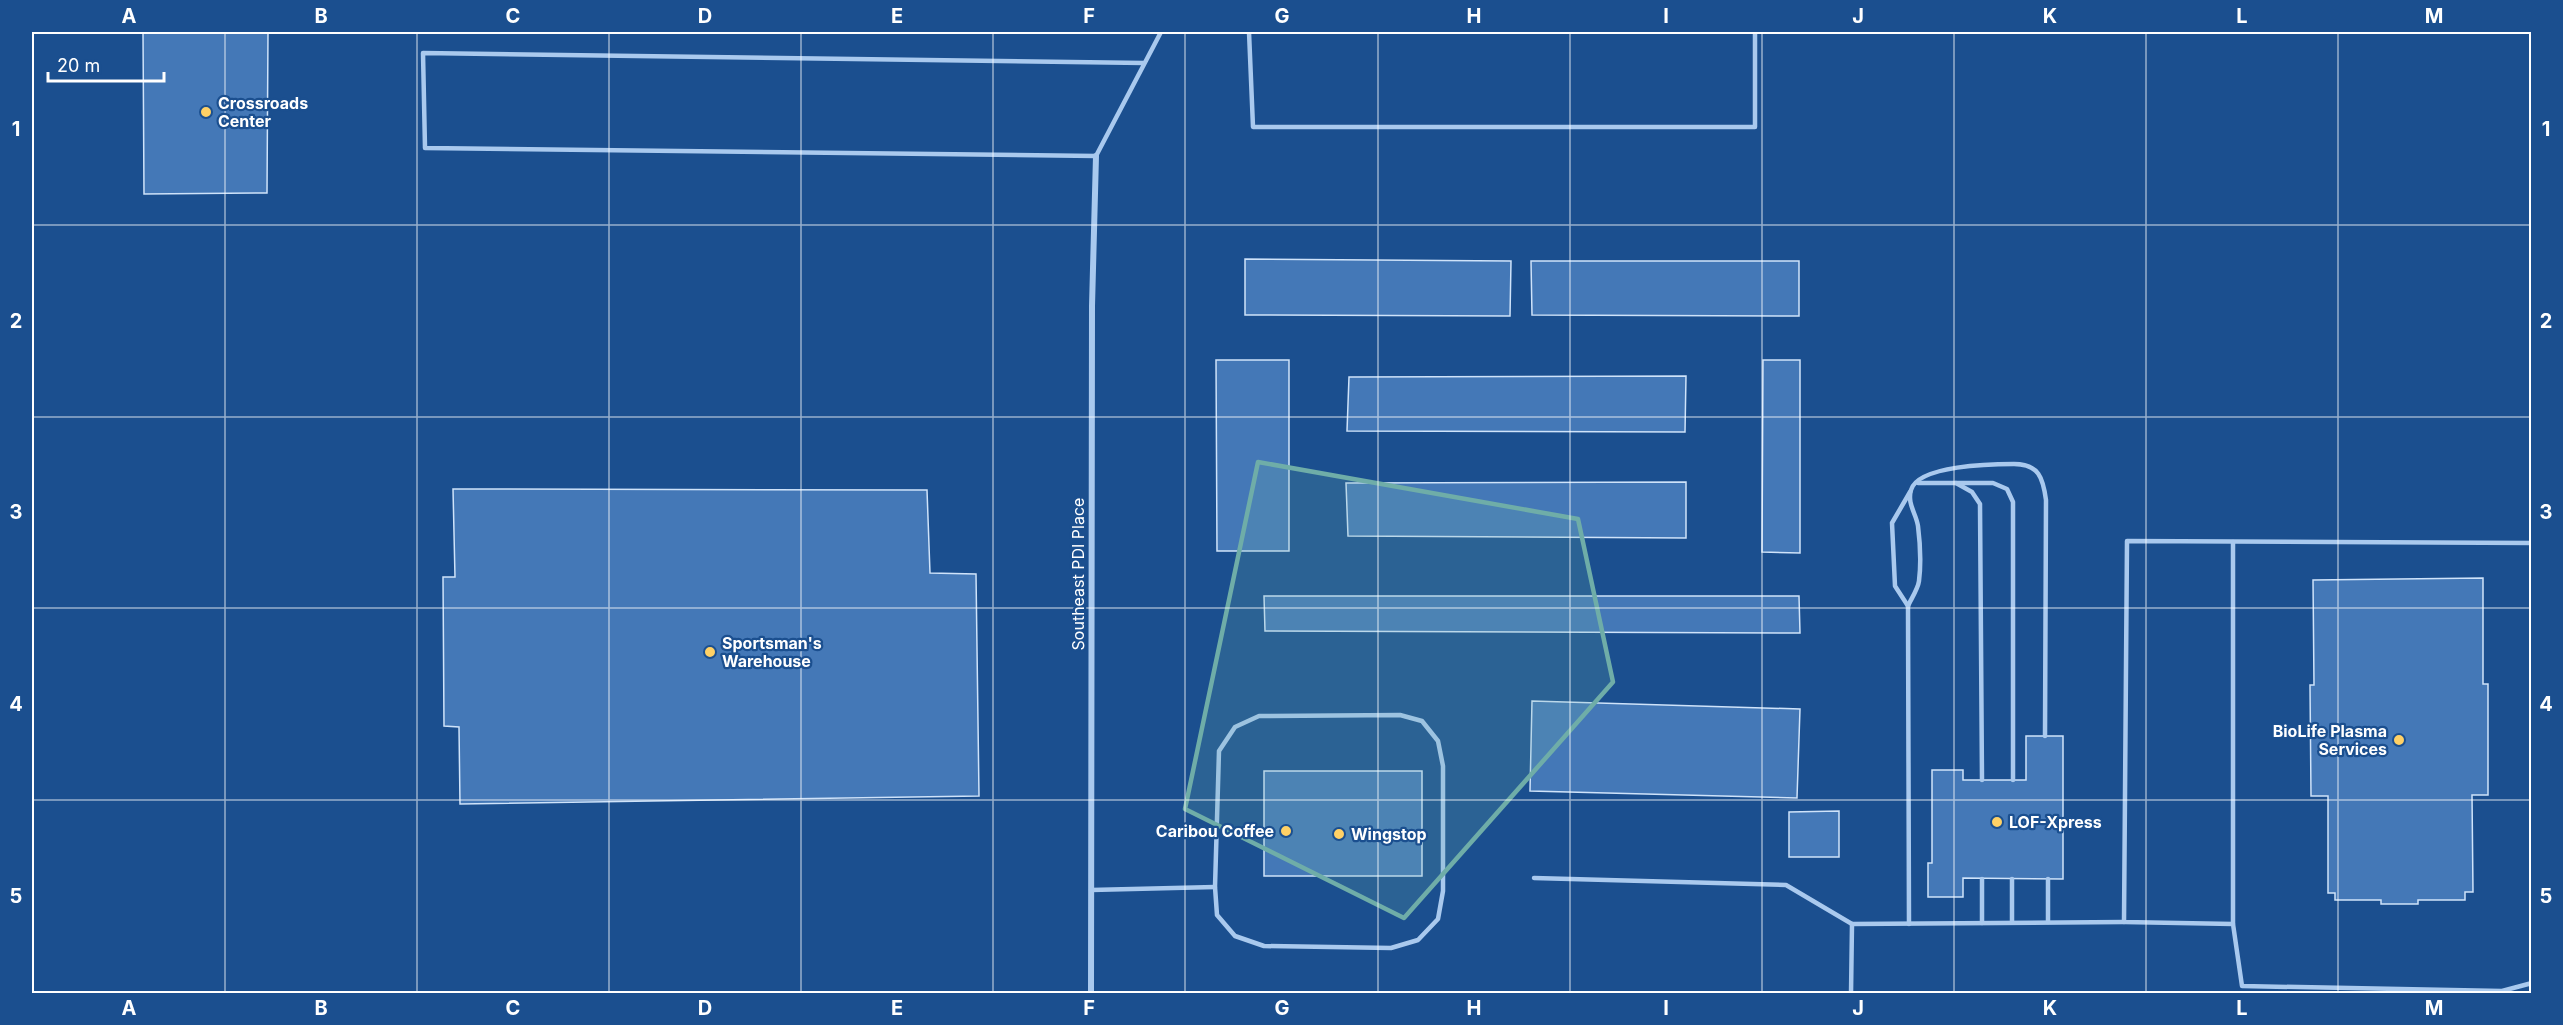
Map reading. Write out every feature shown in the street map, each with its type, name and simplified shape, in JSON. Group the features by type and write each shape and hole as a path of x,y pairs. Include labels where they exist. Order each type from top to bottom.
{"street":[{"name":"Southeast PDI Place","path":"1091,993 1092,306 1096,156"}],"lane":[{"path":"1144,63 423,53 425,148 1096,156 1161,32"},
{"path":"1250,32 1253,127 1755,127 1755,32"},
{"path":"1908,606 1895,586 1892,524 1915,483 1949,468 1980,464 2023,464 2036,469 2043,479 2046,500 2044,736"},
{"path":"1915,483 1993,483 2007,489 2013,502 2013,780"},
{"path":"1956,483 1971,492 1980,504 1982,780"},
{"path":"1909,924 1908,606 1919,583 1918,524 1911,507 1911,490"},
{"path":"2124,922 2127,541 2532,543"},
{"path":"2233,542 2233,924 2242,986 2502,991 2532,983"},
{"path":"1400,715 1422,721 1438,741 1443,765 1443,891 1438,919 1418,940 1391,948 1264,946 1235,936 1217,915 1215,887 1219,751 1235,727 1259,716 1400,715"},
{"path":"1534,878 1786,885 1852,924 2124,922 2233,924"},
{"path":"1982,879 1982,923"},
{"path":"2012,879 2012,922"},
{"path":"2048,879 2048,922"},
{"path":"1091,890 1215,887"},
{"path":"1851,993 1852,924"}],"highlighted area":[{"path":"1258,462 1578,519 1613,682 1404,918 1185,809"}],"building":[{"name":"Crossroads Center","path":"143,32 268,32 267,193 144,194"},
{"path":"1245,259 1511,261 1510,316 1245,315"},
{"path":"1531,261 1799,261 1799,316 1532,315"},
{"path":"1216,360 1289,360 1289,551 1217,551"},
{"path":"1763,360 1800,360 1800,553 1762,552"},
{"path":"1686,376 1685,432 1347,431 1349,377"},
{"path":"1686,482 1686,538 1348,536 1346,483"},
{"name":"Sportsman's Warehouse","path":"453,489 927,490 930,573 976,574 979,796 460,804 459,727 444,726 443,577 455,577"},
{"name":"BioLife Plasma Services","path":"2483,578 2483,684 2488,684 2488,795 2472,795 2473,892 2465,892 2465,900 2418,900 2418,904 2381,904 2381,900 2335,900 2335,893 2328,893 2328,796 2311,796 2310,685 2314,685 2313,580"},
{"path":"1264,596 1799,596 1800,633 1265,631"},
{"path":"1532,701 1800,709 1797,798 1530,791"},
{"name":"LOF-Xpress","path":"2026,736 2063,736 2063,879 1963,878 1963,897 1928,897 1928,863 1932,863 1932,770 1963,770 1963,780 2026,780"},
{"path":"1264,771 1422,771 1422,876 1264,876"},
{"path":"1839,811 1839,857 1789,857 1789,812"}],"place":[{"name":"Crossroads Center","path":"206,112"},
{"name":"Sportsman's Warehouse","path":"710,652"},
{"name":"BioLife Plasma Services","path":"2399,740"},
{"name":"LOF-Xpress","path":"1997,822"},
{"name":"Caribou Coffee","path":"1286,831"},
{"name":"Wingstop","path":"1339,834"}]}
